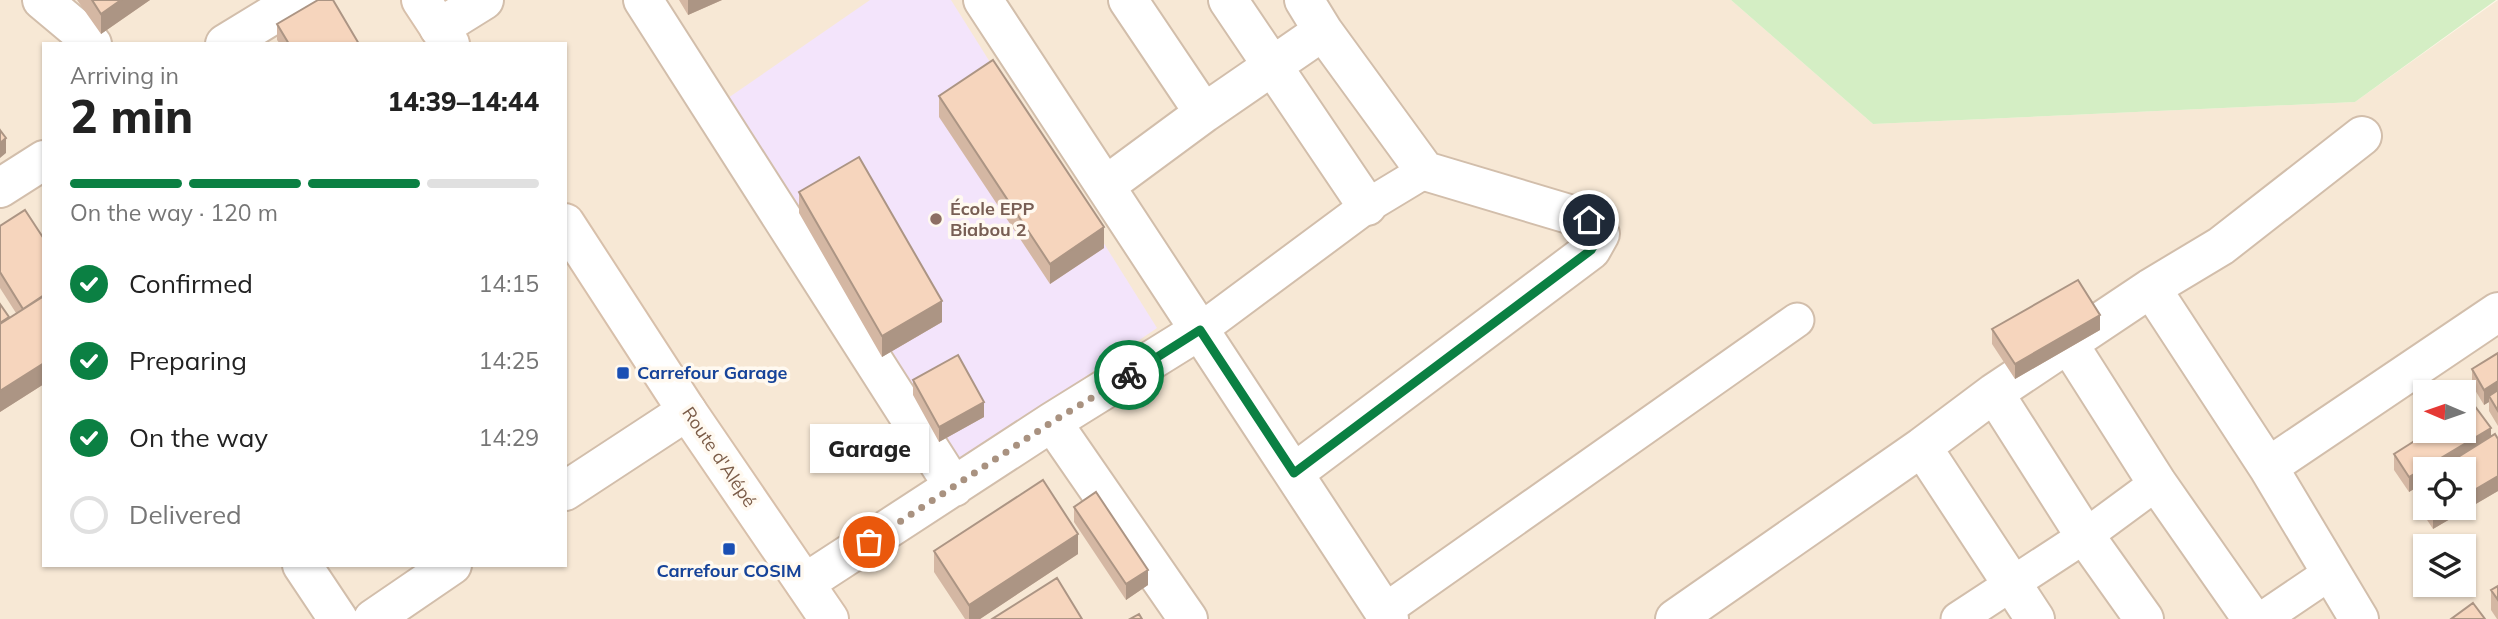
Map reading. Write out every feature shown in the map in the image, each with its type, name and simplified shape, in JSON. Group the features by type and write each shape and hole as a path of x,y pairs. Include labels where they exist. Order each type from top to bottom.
{"street":[{"path":"42,0 90,42"},
{"path":"228,42 297,0"},
{"path":"437,24 484,0"},
{"path":"643,0 954,487"},
{"path":"983,0 1294,473 1382,616 1797,320"},
{"path":"1128,0 1204,113"},
{"path":"1228,0 1367,206"},
{"path":"1105,186 1204,113 1272,68 1314,16 1425,171 1589,220 1600,234 1591,250 1294,473"},
{"path":"1675,619 1922,447 1994,393 2151,288 2221,246 2362,136"},
{"path":"0,188 41,168"},
{"path":"806,583 1052,422 1200,330 1367,206 1425,171"},
{"name":"Route d'Alépé","path":"567,226 687,411 829,619"},
{"path":"2151,288 2268,467 2359,619"},
{"path":"2268,467 2498,312"},
{"path":"2068,344 2157,483 2252,619"},
{"path":"1994,393 2085,536 2144,619"},
{"path":"567,490 687,411"},
{"path":"1052,422 1188,619"},
{"path":"1922,447 2035,619"},
{"path":"1958,619 2085,536 2157,483"},
{"path":"303,567 338,619"},
{"path":"398,612 450,567"},
{"path":"2262,619 2330,573"}],"shaded area":[{"path":"0,0 1731,0 1873,124 2355,102 2498,0 2498,619 0,619"},
{"name":"École EPP Biabou 2","path":"870,0 951,0 1157,328 950,469 712,109"}],"green space":[{"path":"1731,0 2496,0 2355,102 1873,124"}],"building":[{"path":"92,0 121,0 101,14"},
{"path":"318,0 333,0 358,42 288,42 277,24"},
{"path":"993,60 1104,227 1050,264 939,96"},
{"path":"0,130 6,138 0,143"},
{"path":"859,157 942,301 882,336 799,192"},
{"path":"25,210 42,236 42,296 23,309 0,272 0,226"},
{"path":"2078,280 2100,315 2015,364 1992,329"},
{"path":"42,297 42,364 0,391 0,324"},
{"path":"0,304 9,317 0,323"},
{"path":"2498,353 2498,381 2484,390 2472,369"},
{"path":"958,355 984,402 939,427 913,380"},
{"path":"2498,390 2498,411 2489,396"},
{"path":"2476,408 2491,428 2476,437"},
{"path":"2495,434 2498,439 2498,476 2476,489 2476,457 2458,457"},
{"path":"2413,442 2466,443 2442,457 2413,457 2413,475 2409,477 2394,454"},
{"path":"1043,480 1078,534 969,605 934,551"},
{"path":"1096,492 1148,570 1126,584 1074,507"},
{"path":"1057,578 1082,619 992,619"},
{"path":"2498,586 2498,600 2491,590"},
{"path":"2473,603 2485,619 2451,619"}],"way so far":[{"path":"869,542 1129,375"}],"place":[{"name":"École EPP Biabou 2","path":"936,219"},
{"name":"Carrefour Garage","path":"623,373"},
{"name":"Garage","path":"869,542"},
{"name":"Carrefour COSIM","path":"729,549"}],"route":[{"path":"1129,375 1200,330 1294,473 1591,250 1600,234 1589,220"}]}
